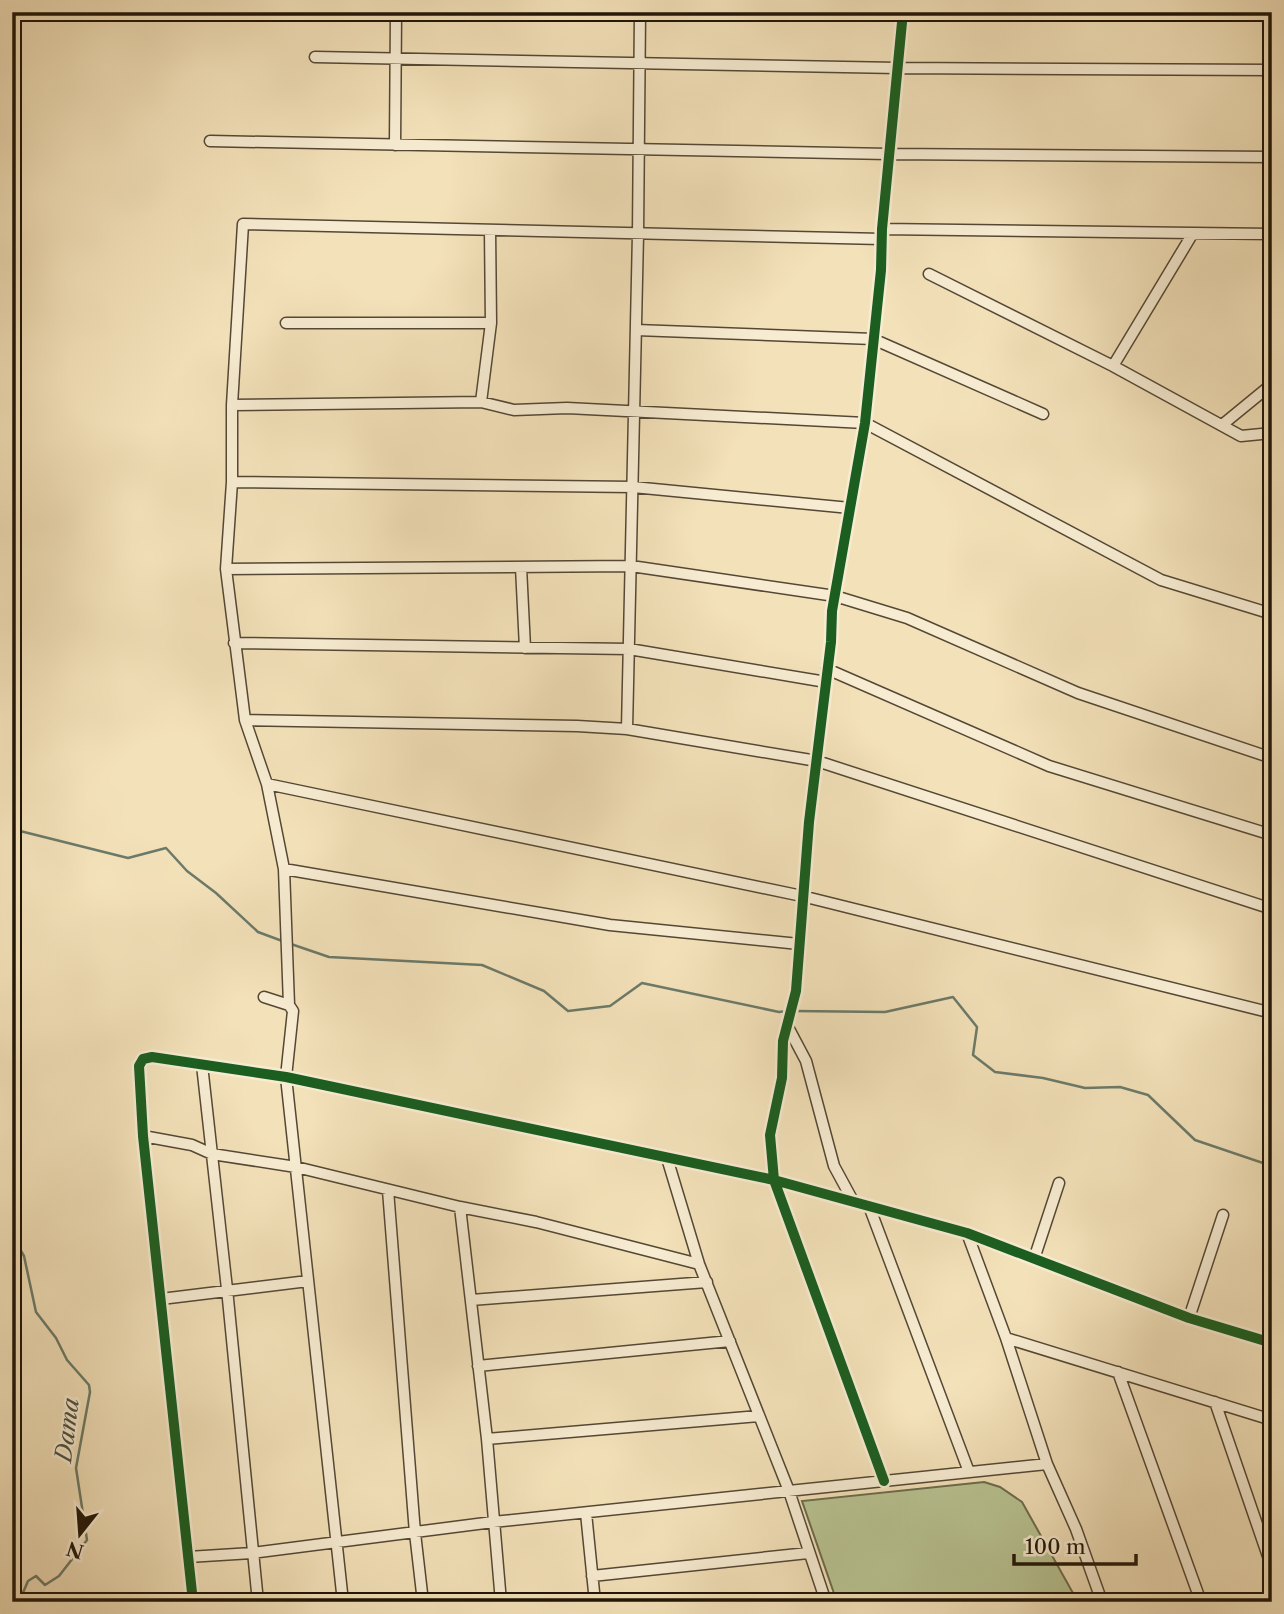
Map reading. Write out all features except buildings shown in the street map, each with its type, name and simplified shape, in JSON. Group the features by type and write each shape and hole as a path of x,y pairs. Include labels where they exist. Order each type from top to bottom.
{"street":[{"path":"395,145 396,12"},
{"path":"627,729 640,12"},
{"path":"884,1481 774,1180 769,1135 782,1078 783,1041 796,991 802,896 835,596 865,423 903,12"},
{"path":"315,57 898,68 1272,70"},
{"path":"210,141 889,154 1272,157"},
{"path":"289,1005 284,869 267,784 245,720 226,569 243,224 638,234 1272,234"},
{"path":"481,402 491,323 490,230"},
{"path":"1113,366 1193,233"},
{"path":"929,274 1113,366 1241,436 1272,433"},
{"path":"286,323 491,323"},
{"path":"636,330 873,339 1043,414"},
{"path":"1222,425 1272,384"},
{"path":"232,405 481,402 514,410 567,408 865,423 1161,580 1272,614"},
{"path":"232,482 633,487 850,508"},
{"path":"226,569 631,566 835,596 907,618 1078,693 1272,758"},
{"path":"521,567 525,648"},
{"path":"234,643 629,649 826,682"},
{"path":"827,669 1049,766 1272,835"},
{"path":"245,720 627,729 817,761 1272,909"},
{"path":"267,784 802,896 1272,1013"},
{"path":"284,869 610,925 799,944"},
{"path":"264,997 289,1005 293,1010 294,1021 286,1077 343,1602"},
{"path":"788,1027 806,1061 834,1166 853,1201"},
{"path":"193,1602 143,1136 139,1066 143,1059 152,1057 286,1077 774,1180 967,1233 1188,1318 1271,1343"},
{"path":"202,1065 258,1602"},
{"path":"143,1136 192,1145 212,1154 296,1167 460,1207 536,1222 699,1264"},
{"path":"667,1158 699,1264 789,1491 826,1602"},
{"path":"1034,1259 1059,1183"},
{"path":"388,1190 415,1533 423,1602"},
{"path":"869,1206 969,1472"},
{"path":"460,1207 501,1602"},
{"path":"1188,1318 1223,1215"},
{"path":"967,1233 1006,1338 1047,1464 1076,1529 1102,1602"},
{"path":"161,1298 308,1281"},
{"path":"471,1300 706,1282"},
{"path":"1006,1338 1272,1420"},
{"path":"478,1366 730,1341"},
{"path":"1118,1373 1201,1602"},
{"path":"1215,1402 1272,1568"},
{"path":"486,1439 759,1416"},
{"path":"188,1557 252,1553 493,1522 1047,1464"},
{"path":"586,1513 594,1602"},
{"path":"592,1576 808,1553"}],"green space":[{"path":"984,1482 1000,1487 1022,1502 1078,1602 837,1602 802,1501"}],"waterway":[{"path":"12,829 128,858 166,848 187,871 216,893 258,932 285,942"},
{"path":"291,944 329,957 482,965 544,991 568,1011 610,1006 642,983 779,1012 787,1011"},
{"path":"794,1011 885,1012 953,997 977,1027 973,1055 995,1072 1043,1078 1085,1088 1120,1087 1148,1095 1195,1140 1272,1166"},
{"name":"Dama","path":"12,1236 24,1256 36,1312 56,1338 67,1360 89,1385 90,1392 76,1468 87,1540 59,1576 45,1585 36,1576 28,1581 19,1602"}],"cycle path":[{"path":"884,1481 774,1180 770,1135 782,1078 783,1041 796,991 809,822 831,642 832,611 865,423 903,12"},
{"path":"193,1602 143,1136 139,1066 143,1059 152,1057 286,1077 774,1180 967,1233 1189,1318 1272,1343"}]}
